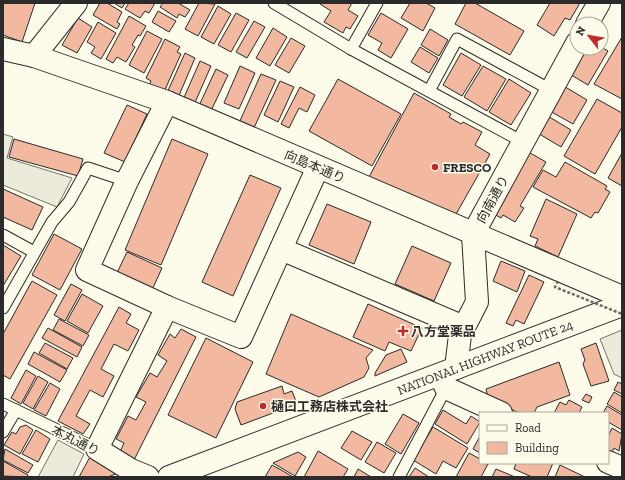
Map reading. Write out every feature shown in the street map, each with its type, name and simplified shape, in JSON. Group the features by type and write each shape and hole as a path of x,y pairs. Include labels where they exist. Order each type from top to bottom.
{"main road":[{"path":"34,56 76,3"},
{"path":"592,16 599,3"},
{"name":"向島本通り","path":"3,49 34,56 167,102 622,297"},
{"name":"向南通り","path":"447,377 460,335 477,302 473,234 570,56"},
{"path":"167,102 127,181 87,270 167,307 241,337 318,167"},
{"path":"281,248 464,327"},
{"name":"NATIONAL HIGHWAY ROUTE 24","path":"168,477 447,377 622,305"},
{"path":"97,450 167,307"},
{"path":"447,377 500,412"},
{"name":"本丸通り","path":"97,450 131,470 148,477"},
{"path":"609,462 622,468"},
{"path":"620,477 622,472"}],"lane":[{"path":"274,3 351,49 522,142"},
{"path":"351,49 377,3"},
{"path":"429,91 457,40 551,90"},
{"path":"3,308 52,222 69,202 88,168 127,181"},
{"path":"3,235 34,252"},
{"path":"399,477 447,377"},
{"name":"本丸通り","path":"3,404 97,450"},
{"path":"3,432 16,410"}],"path":[{"path":"558,281 555,287 622,314"}],"shaded area":[{"path":"3,134 13,137 7,158 72,178 57,207 3,185"},
{"path":"622,330 622,378 614,374 600,339"},
{"path":"58,440 84,454 73,477 38,477"}],"building":[{"path":"3,3 35,3 22,42 3,35"},
{"path":"100,3 107,3 122,12 117,22 120,24 117,29 93,15"},
{"path":"114,3 125,3 122,8"},
{"path":"129,3 155,3 149,13 145,11 140,18 125,9"},
{"path":"163,3 178,3 190,10 185,17 179,14 177,18 160,7"},
{"path":"199,3 215,4 198,36 185,29"},
{"path":"320,3 352,3 348,10 358,16 350,29 346,27 343,33 324,22 331,11"},
{"path":"410,3 426,3 435,8 423,31 401,18"},
{"path":"466,3 475,3 524,31 510,55 455,24"},
{"path":"550,3 580,3 572,16 569,16 569,20 565,18 554,36 537,25"},
{"path":"218,6 231,14 214,44 201,37"},
{"path":"158,11 176,21 169,32 152,22"},
{"path":"236,13 249,20 231,52 218,45"},
{"path":"381,13 408,29 391,58 378,50 382,43 368,35"},
{"path":"129,16 146,26 132,45 135,47 126,62 117,57 113,63 106,59"},
{"path":"78,18 92,27 77,53 62,45"},
{"path":"254,21 265,27 247,58 236,52"},
{"path":"98,22 116,33 101,59 91,53 95,47 87,42"},
{"path":"273,28 287,37 270,66 256,58"},
{"path":"430,29 448,40 439,56 421,45"},
{"path":"147,31 162,39 144,73 129,65"},
{"path":"622,37 622,99 594,84"},
{"path":"291,38 305,46 289,73 275,65"},
{"path":"165,39 180,47 177,52 181,54 163,94 148,87 151,81 146,78"},
{"path":"420,47 438,58 429,73 411,62"},
{"path":"185,53 195,58 177,100 166,95"},
{"path":"461,53 481,65 462,96 443,85"},
{"path":"578,56 605,56 588,85 568,73"},
{"path":"200,61 211,66 193,107 182,102"},
{"path":"240,66 255,73 239,109 224,103"},
{"path":"483,66 506,79 487,111 464,97"},
{"path":"216,69 228,75 209,115 197,110"},
{"path":"261,74 276,80 253,130 239,123"},
{"path":"338,79 401,114 372,166 309,131"},
{"path":"509,79 531,93 511,125 489,112"},
{"path":"280,81 294,87 278,122 264,115"},
{"path":"562,85 587,100 573,124 548,110"},
{"path":"300,87 315,95 307,112 299,108 289,128 281,124"},
{"name":"FRESCO","path":"414,93 451,114 449,117 461,124 463,122 482,132 475,145 490,154 455,216 408,193 405,196 369,177"},
{"path":"597,99 622,113 622,127 595,174 564,156"},
{"path":"127,105 147,114 125,162 104,153"},
{"path":"546,115 571,130 561,147 536,132"},
{"path":"14,139 83,159 78,176 9,157"},
{"path":"172,139 208,154 161,265 125,250"},
{"path":"525,150 546,162 520,206 524,208 515,222 503,215 501,218 489,211"},
{"path":"622,153 622,186 608,178"},
{"path":"565,162 607,186 605,189 610,192 598,213 595,212 591,218 533,187 543,170 556,177"},
{"path":"250,175 281,188 233,296 202,282"},
{"path":"3,189 43,207 32,230 3,217"},
{"path":"546,199 577,214 558,257 535,246 538,239 530,236"},
{"path":"327,204 371,222 354,264 309,245"},
{"path":"54,234 82,249 60,290 32,275"},
{"path":"3,245 21,256 3,286"},
{"path":"412,246 451,263 434,301 395,284"},
{"path":"127,252 162,268 152,290 117,273"},
{"path":"501,261 525,271 517,292 493,281"},
{"path":"529,275 544,282 524,324 516,320 513,326 506,323"},
{"path":"32,281 57,295 10,379 3,375 3,334"},
{"path":"71,284 82,290 65,321 54,315"},
{"path":"82,294 103,306 88,333 67,321"},
{"path":"368,304 422,328 411,351 389,342 385,351 353,337"},
{"path":"119,307 131,314 126,323 139,330 128,351 114,344 101,369 114,376 103,397 90,390 76,416 90,424 83,434 58,421"},
{"path":"291,314 373,350 366,358 369,368 364,377 319,397 266,374"},
{"path":"59,319 89,335 83,346 53,330"},
{"path":"48,328 82,347 77,357 42,338"},
{"path":"181,329 196,337 134,460 120,452 124,443 116,439 128,416 136,420 146,402 136,397 150,373 157,377 167,361 158,355 170,334 175,338"},
{"path":"206,338 253,362 216,438 168,415"},
{"path":"45,343 73,358 67,369 39,353"},
{"path":"596,343 609,381 591,386 583,364 585,360 581,349"},
{"path":"401,349 407,362 375,376 375,373 386,355"},
{"path":"34,352 67,370 60,382 28,364"},
{"path":"559,362 570,395 537,407 534,412 517,412 488,398 486,389"},
{"path":"26,370 36,376 21,404 11,398"},
{"path":"38,376 48,382 33,409 23,403"},
{"path":"618,382 622,384 622,394 614,390"},
{"path":"50,383 60,389 46,416 34,410"},
{"name":"樋口工務店株式会社","path":"282,386 284,394 292,391 297,404 241,425 235,409 237,402"},
{"path":"614,392 622,397 622,413 607,404"},
{"path":"586,394 592,397 589,403 582,400"},
{"path":"569,400 582,407 580,412 555,412 560,402 566,405"},
{"path":"607,406 622,415 622,430 609,423 609,412 604,412"},
{"path":"443,410 466,424 471,416 479,421 467,444 435,424"},
{"path":"403,414 419,423 401,454 385,444"},
{"path":"26,425 33,430 20,454 4,445 12,432 16,434 20,427"},
{"path":"433,427 468,448 456,468 443,461 436,474 413,460"},
{"path":"612,428 622,434 619,451 614,448 612,452 609,450 609,434"},
{"path":"36,430 50,439 38,462 22,454"},
{"path":"352,431 372,442 361,460 341,448"},
{"path":"479,438 479,452 473,449"},
{"path":"377,442 396,453 384,473 365,462"},
{"path":"5,449 33,465 28,473 3,460"},
{"path":"318,451 348,469 343,477 304,477"},
{"path":"298,452 306,457 295,476 273,463"},
{"path":"469,453 479,458 479,464 488,464 481,477 456,477"},
{"path":"91,455 123,471 108,477 79,477"},
{"path":"3,461 28,475 27,477 3,476"},
{"path":"516,464 553,464 547,477 532,477 514,469"},
{"path":"272,465 283,471 293,477 265,477"},
{"path":"560,465 585,477 555,477"},
{"path":"415,468 429,477 409,477"},
{"path":"358,469 371,477 354,477"},
{"path":"496,469 515,477 492,477"}],"place":[{"name":"FRESCO","path":"435,167"},
{"name":"八方堂薬品","path":"403,331"},
{"name":"樋口工務店株式会社","path":"263,406"}]}
